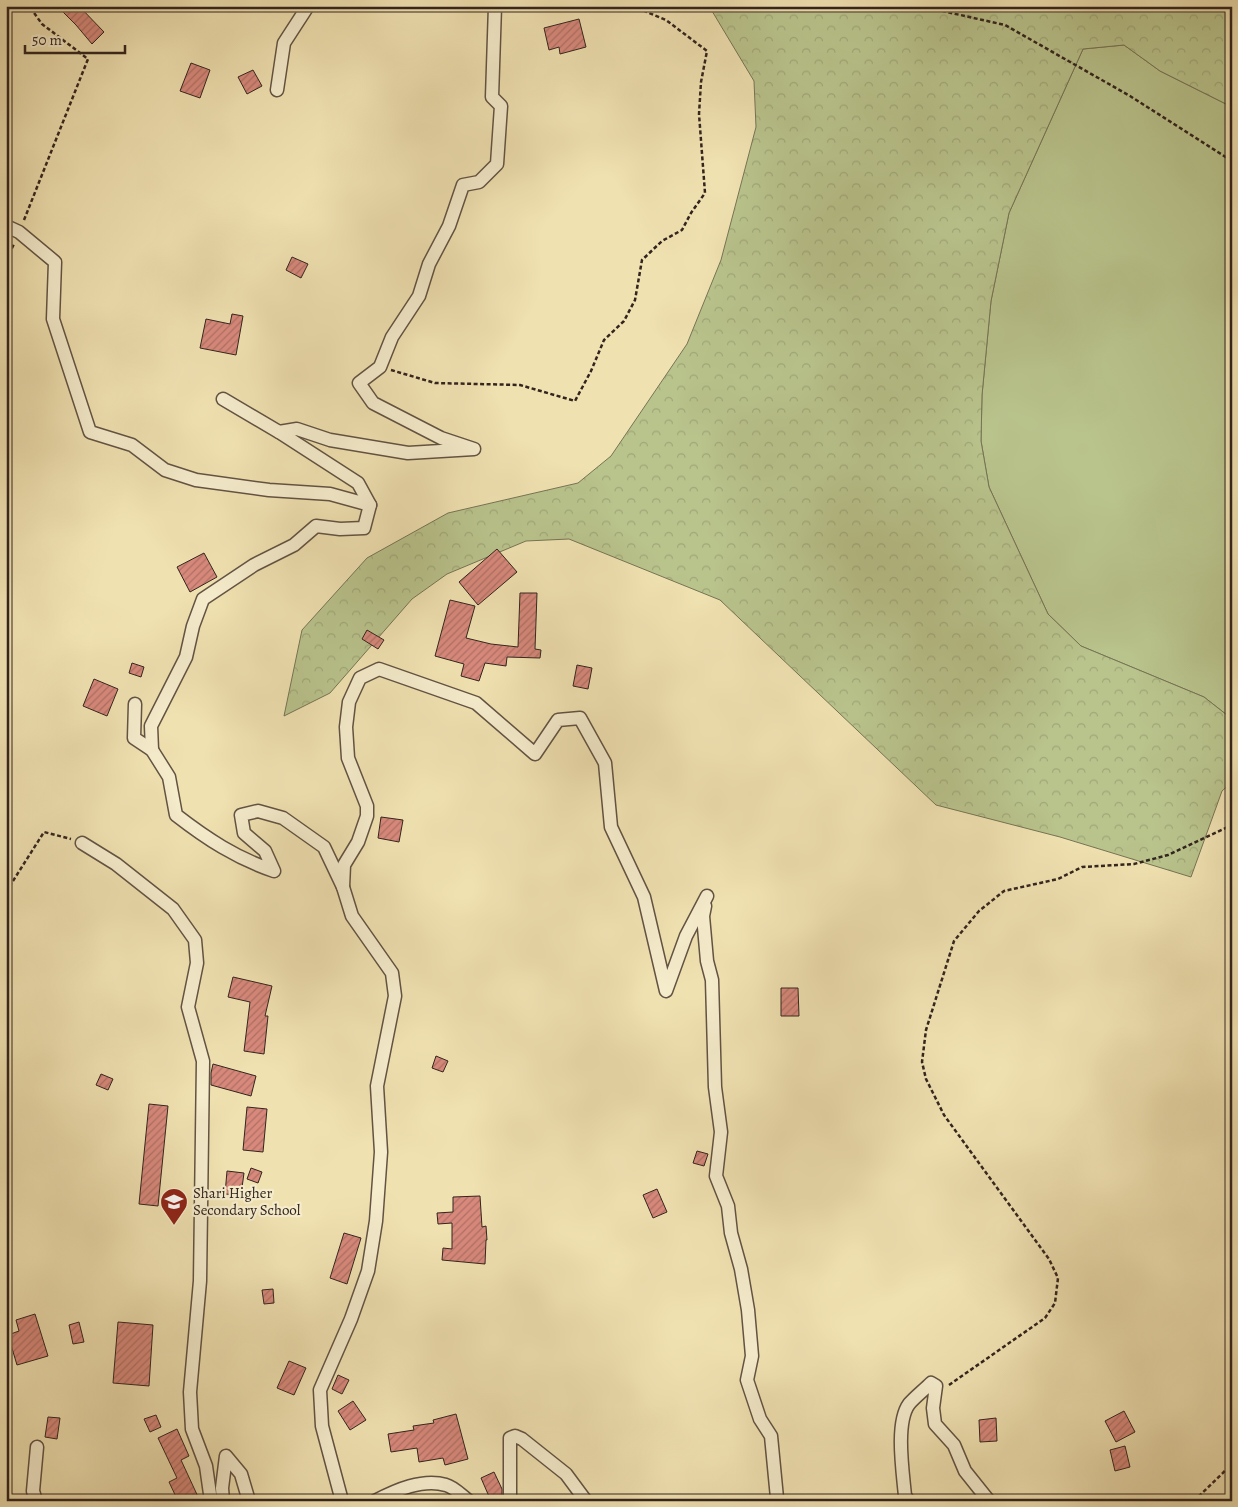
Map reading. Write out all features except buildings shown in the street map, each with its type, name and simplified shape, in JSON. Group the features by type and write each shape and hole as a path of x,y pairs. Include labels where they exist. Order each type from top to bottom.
{"street":[{"path":"277,90 284,43 308,6"},
{"path":"279,432 297,429 330,440 408,453 474,449 441,438 373,403 359,383 380,367 392,337 419,296 429,264 449,226 463,185 479,182 497,164 501,106 492,97 495,6"},
{"path":"6,226 19,232 55,262 53,319 90,432 132,445 166,470 196,480 269,490 330,494 370,506"},
{"path":"152,750 151,726 186,658 193,626 203,599 254,565 294,545 316,526 340,529 364,528 370,506 358,483 279,432 223,399"},
{"path":"343,886 344,865 358,842 367,816 367,806 348,758 346,726 349,702 360,678 379,669 476,703 535,754 558,720 580,718 604,763 611,827 644,897 666,991 686,936 707,896 703,916 707,962 712,980 715,1087 721,1132 716,1176 728,1206 731,1233 742,1269 752,1356 747,1380 760,1419 771,1436 777,1498 779,1501"},
{"path":"135,704 134,738 152,750 169,777 176,815 206,838 252,863 274,871 265,851 244,832 241,815 258,811 283,818 324,847 343,886 352,916 392,973 395,996 378,1086 381,1152 376,1221 368,1271 351,1319 320,1390 322,1426 342,1501"},
{"path":"82,843 116,864 173,908 195,940 197,963 188,1007 203,1061 200,1281 190,1392 192,1429 206,1466 211,1501"},
{"path":"909,1501 905,1496 904,1487 901,1430 903,1414 909,1404 931,1383 936,1386 933,1408 935,1424 954,1445 965,1472 988,1501"},
{"path":"508,1501 510,1498 510,1438 515,1436 522,1439 566,1474 586,1501"},
{"path":"36,1501 33,1491 37,1447"},
{"path":"223,1501 222,1488 226,1456 241,1474 249,1501"},
{"path":"375,1501 399,1489 433,1483 448,1485 468,1501"}],"path":[{"path":"6,260 88,59 42,24 29,6"},
{"path":"380,367 435,382 520,385 575,401 591,371 604,340 624,321 635,300 642,260 662,241 682,230 705,193 699,114 701,82 707,51 666,20 636,6"},
{"path":"930,6 938,10 1005,25 1130,96 1232,161"},
{"path":"935,1395 1045,1318 1055,1303 1058,1278 1049,1259 944,1115 926,1079 922,1062 926,1030 954,941 979,911 1004,891 1058,879 1082,867 1134,864 1168,855 1232,825"},
{"path":"6,892 44,832 82,843"},
{"path":"1232,964 1227,968 1232,982"},
{"path":"1194,1501 1232,1464"}],"green space":[{"path":"709,6 1232,6 1232,107 1160,71 1124,45 1083,49 1009,213 991,301 982,395 981,441 989,487 1048,614 1081,646 1204,697 1232,719 1232,782 1222,791 1191,877 1060,837 936,805 720,600 569,539 526,541 447,574 412,599 330,693 284,716 302,630 367,558 448,513 578,483 611,456 687,344 721,260 756,127 754,81"},
{"path":"1124,45 1160,71 1232,107 1232,719 1204,697 1081,646 1048,614 989,487 981,441 982,395 991,301 1009,213 1083,49"}],"place":[{"name":"Shari Higher Secondary School","path":"174,1226"}]}
